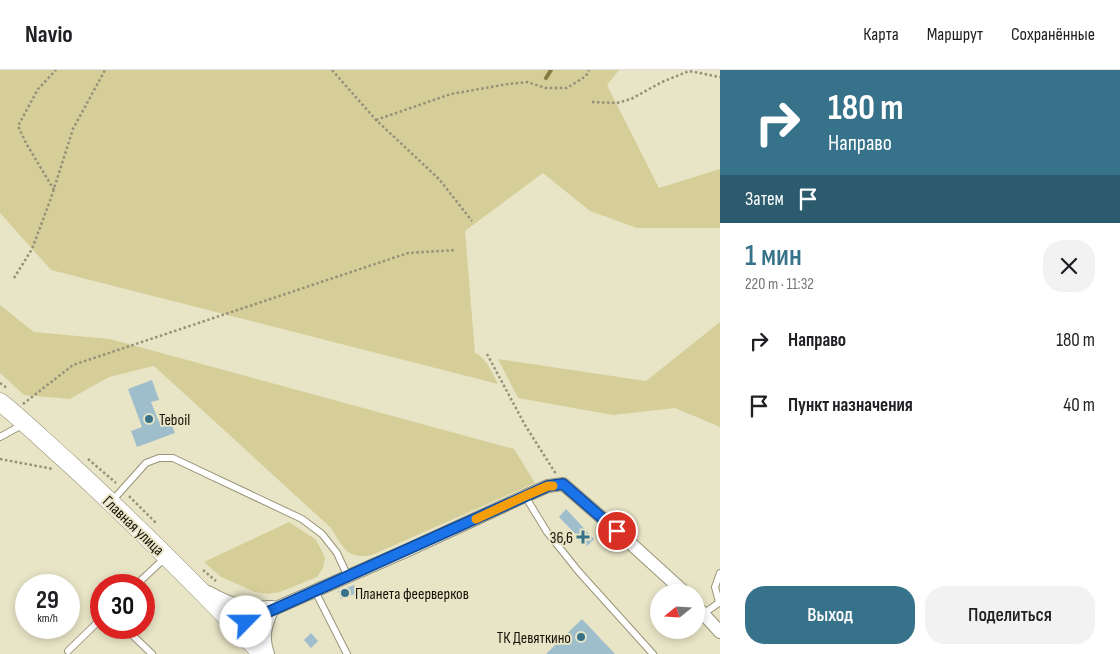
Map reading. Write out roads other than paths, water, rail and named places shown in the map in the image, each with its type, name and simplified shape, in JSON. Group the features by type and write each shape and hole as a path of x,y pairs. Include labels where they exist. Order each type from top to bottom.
{"main road":[{"name":"Главная улица","path":"16,408 117,496 167,556 194,573 235,626 262,654"}],"street":[{"path":"235,626 548,486 563,484 675,584"},
{"path":"194,573 208,592 237,606 256,608 286,604"},
{"path":"268,654 264,634 272,610"},
{"path":"705,616 720,632"}],"lane":[{"path":"0,437 16,408"},
{"path":"117,496 146,463 159,458 173,458 302,519 322,534 337,552 348,577"},
{"path":"525,496 547,532 568,558 653,654"},
{"path":"148,574 167,556"},
{"path":"705,608 719,602 714,587 720,573"},
{"path":"315,591 347,654"},
{"path":"68,651 90,629"},
{"path":"136,639 152,654"}],"waterway":[{"path":"546,78 551,70"}],"place":[{"name":"Teboil","path":"149,419"},
{"name":"36,6","path":"583,537"},
{"name":"Планета феерверков","path":"345,593"},
{"name":"ТК Девяткино","path":"581,637"}]}
